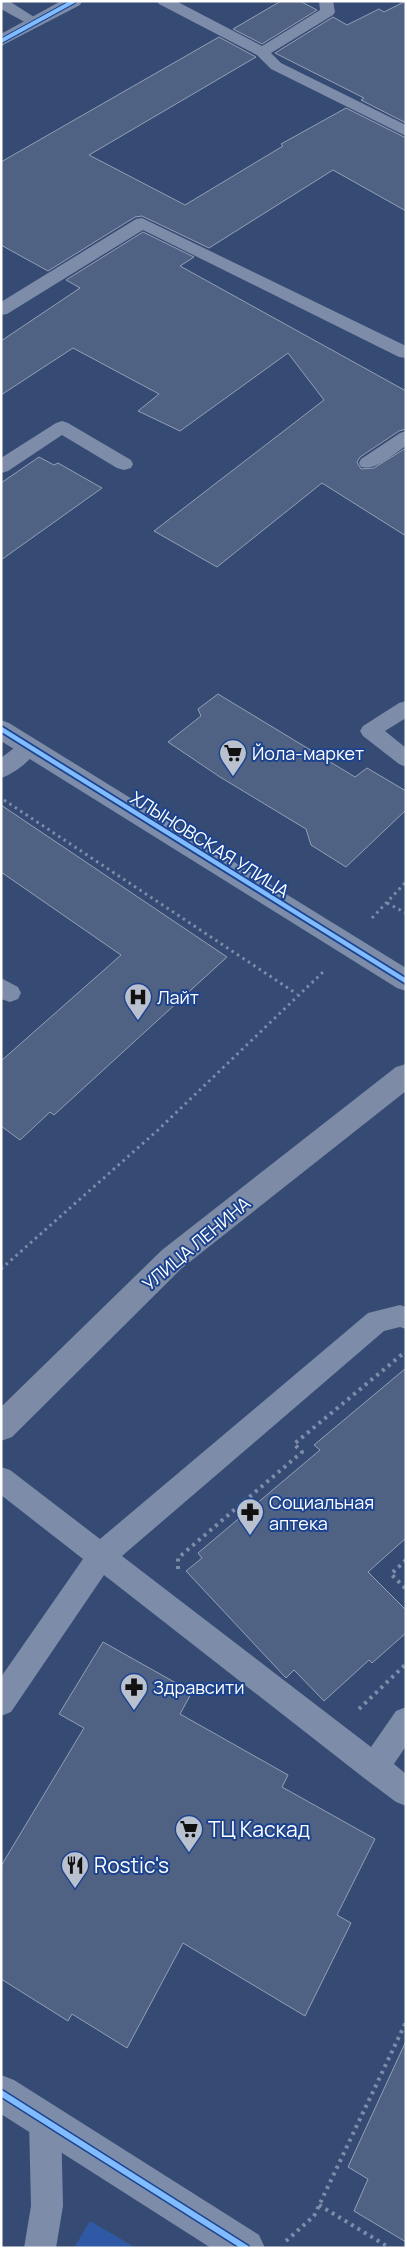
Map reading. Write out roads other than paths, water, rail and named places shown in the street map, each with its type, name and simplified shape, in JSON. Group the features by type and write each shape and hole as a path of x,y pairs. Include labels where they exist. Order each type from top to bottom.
{"main road":[{"name":"УЛИЦА ЛЕНИНА","path":"1,1427 172,1259 406,1075"}],"street":[{"path":"1,41 74,1"},
{"name":"ХЛЫНОВСКАЯ УЛИЦА","path":"1,729 406,981"},
{"path":"1,2093 246,2248"}],"lane":[{"path":"164,1 262,52 276,66 406,131"},
{"path":"262,52 328,12 326,1"},
{"path":"1,3 35,22"},
{"path":"1,310 142,223 405,353"},
{"path":"1,467 62,427 124,464"},
{"path":"368,463 406,437"},
{"path":"406,708 370,731 406,759"},
{"path":"1,770 29,747"},
{"path":"1,1702 100,1556 377,1321 400,1316 406,1318"},
{"path":"1,1480 406,1792"},
{"path":"374,1768 406,1721"},
{"path":"40,2248 47,2206 45,2121"}],"place":[{"name":"Йола-маркет","path":"233,777"},
{"name":"Лайт","path":"138,1021"},
{"name":"Социальная аптека","path":"250,1536"},
{"name":"Здравсити","path":"134,1711"},
{"name":"ТЦ Каскад","path":"189,1853"},
{"name":"Rostic's","path":"75,1889"}]}
